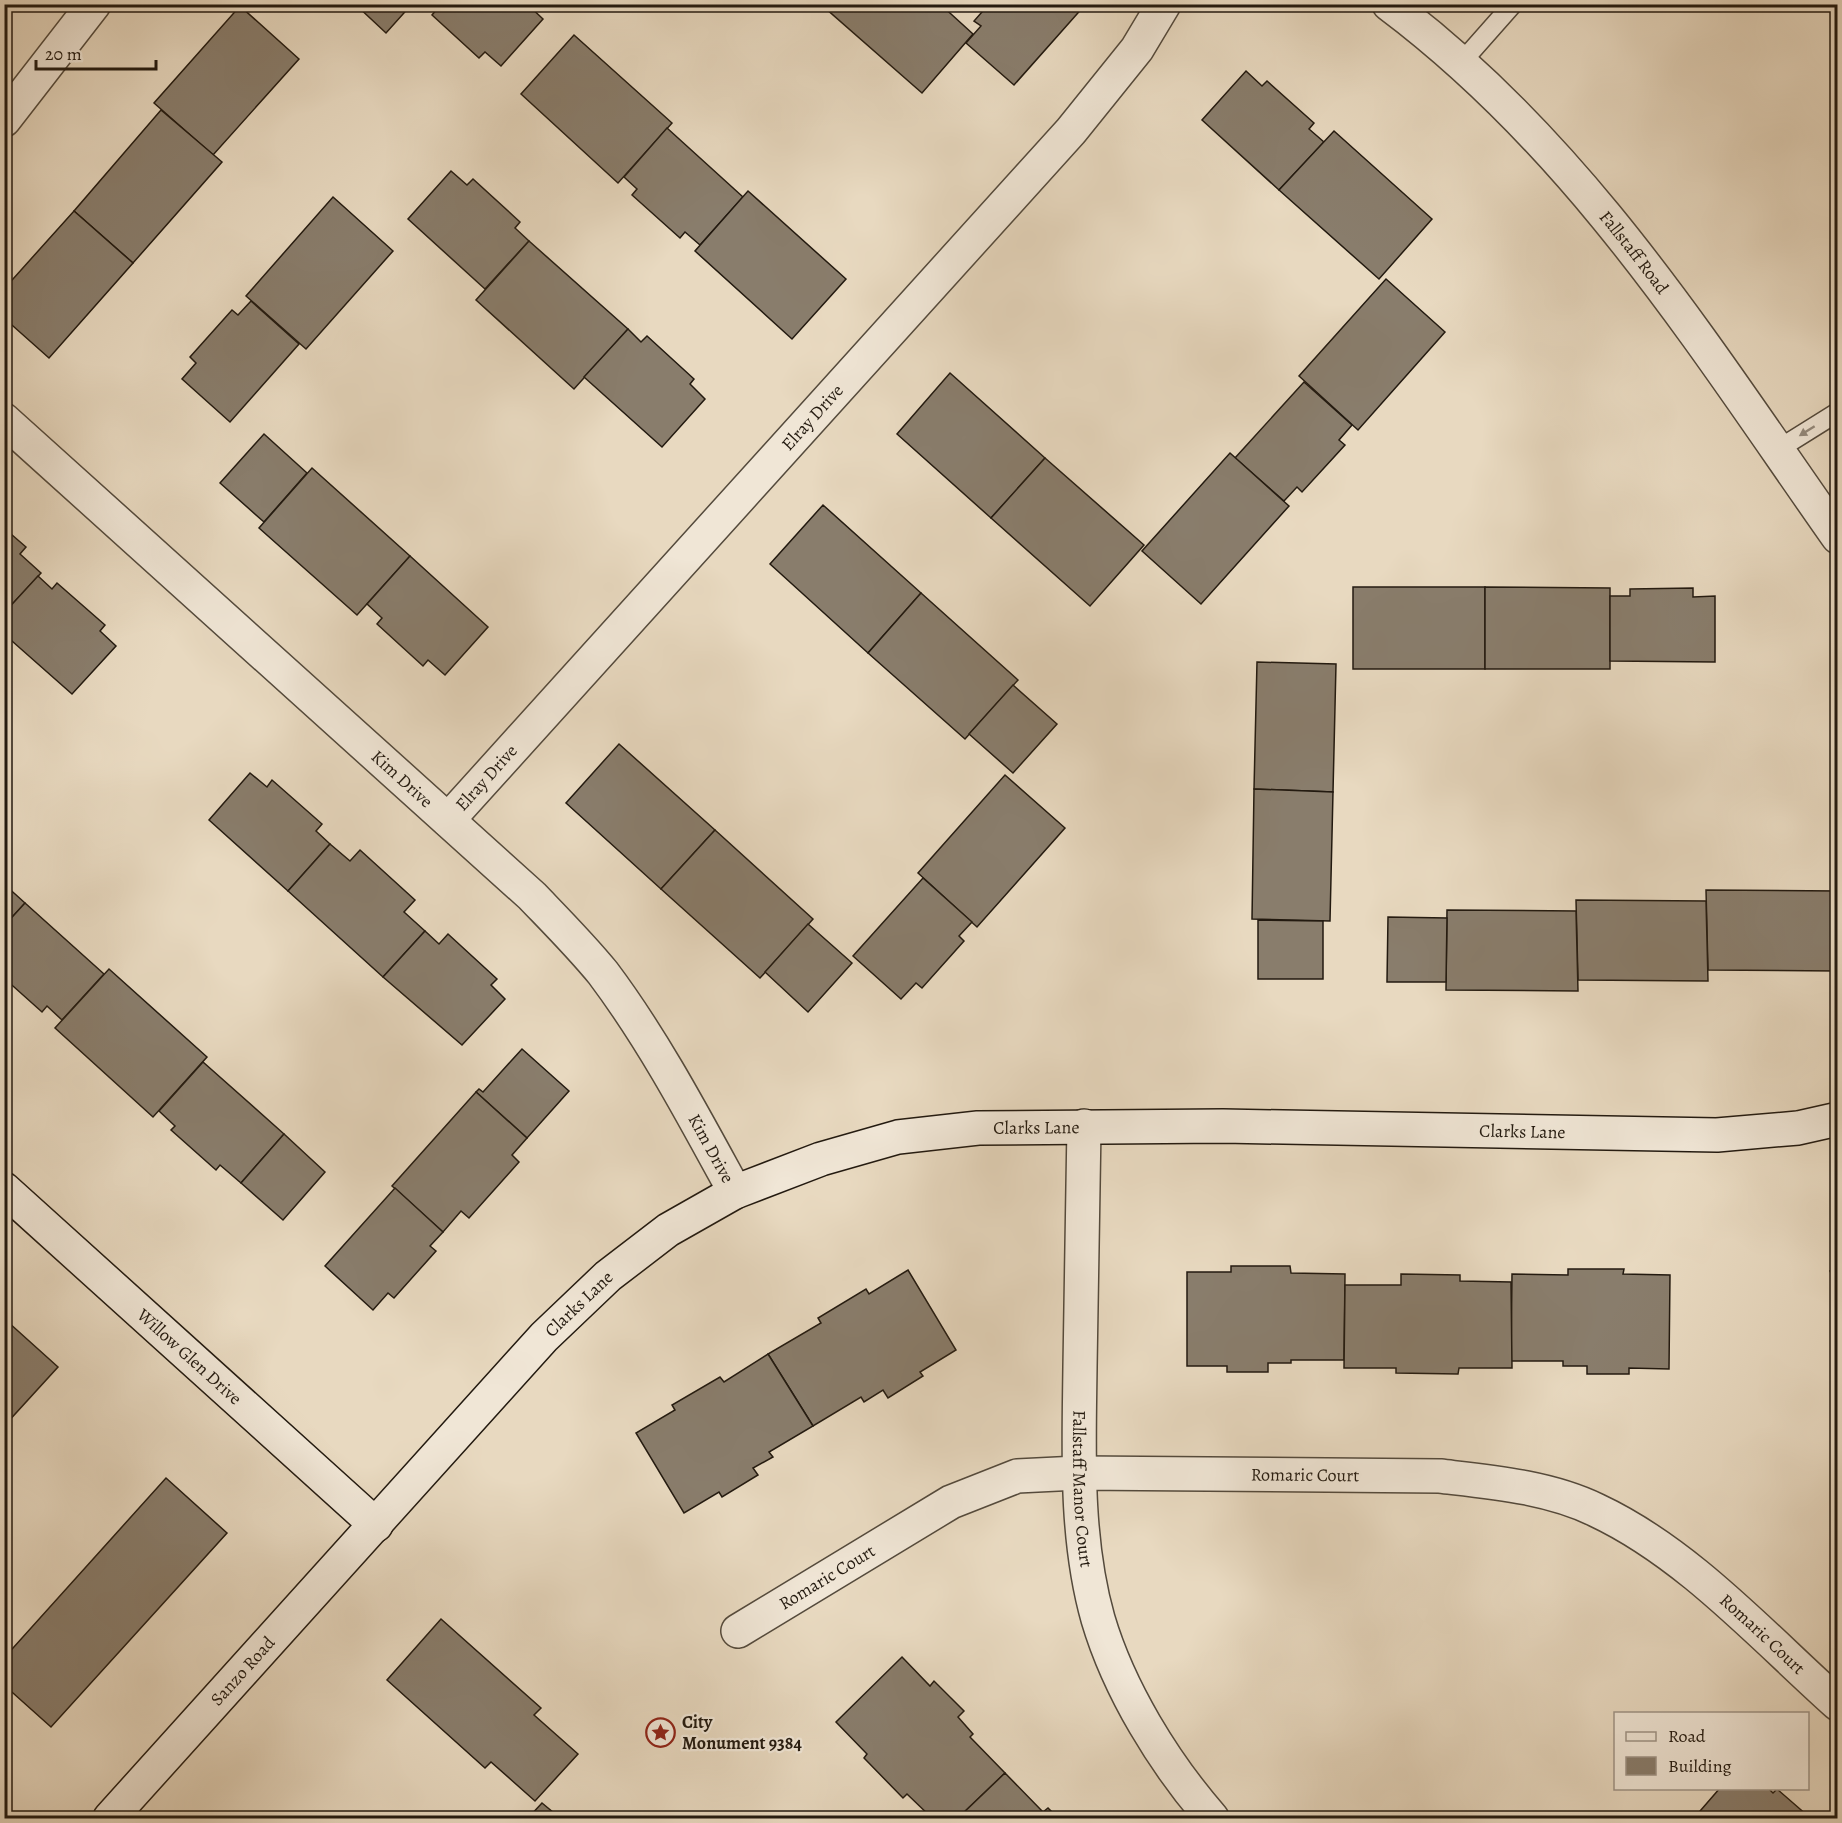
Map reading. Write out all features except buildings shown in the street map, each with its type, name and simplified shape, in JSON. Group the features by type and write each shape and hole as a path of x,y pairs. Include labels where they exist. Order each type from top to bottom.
{"street":[{"path":"4,120 94,4"},
{"name":"Elray Drive","path":"448,820 1071,131 1137,49 1164,4"},
{"name":"Fallstaff Road","path":"1389,4 1460,64 1565,165 1606,213 1654,275 1838,537"},
{"name":"Kim Drive","path":"4,420 532,896 602,972 668,1072 735,1192"},
{"name":"Clarks Lane","path":"376,1525 544,1337 608,1276 668,1230 735,1192 821,1159 898,1137 978,1128 1084,1126 1235,1126 1717,1135 1798,1128 1838,1119"},
{"name":"Fallstaff Manor Court","path":"1084,1126 1078,1473 1086,1555 1098,1618 1114,1664 1136,1709 1212,1818"},
{"name":"Willow Glen Drive","path":"4,1189 376,1525"},
{"name":"Romaric Court","path":"738,1631 951,1502 1017,1476 1078,1473 1440,1476 1491,1482 1551,1495 1594,1509 1640,1533 1676,1560 1838,1704"},
{"name":"Sanzo Road","path":"110,1818 376,1525"}],"lane":[{"path":"1460,64 1513,4"},
{"path":"1777,450 1838,412"}],"place":[{"name":"City Monument 9384","path":"661,1732"}]}
